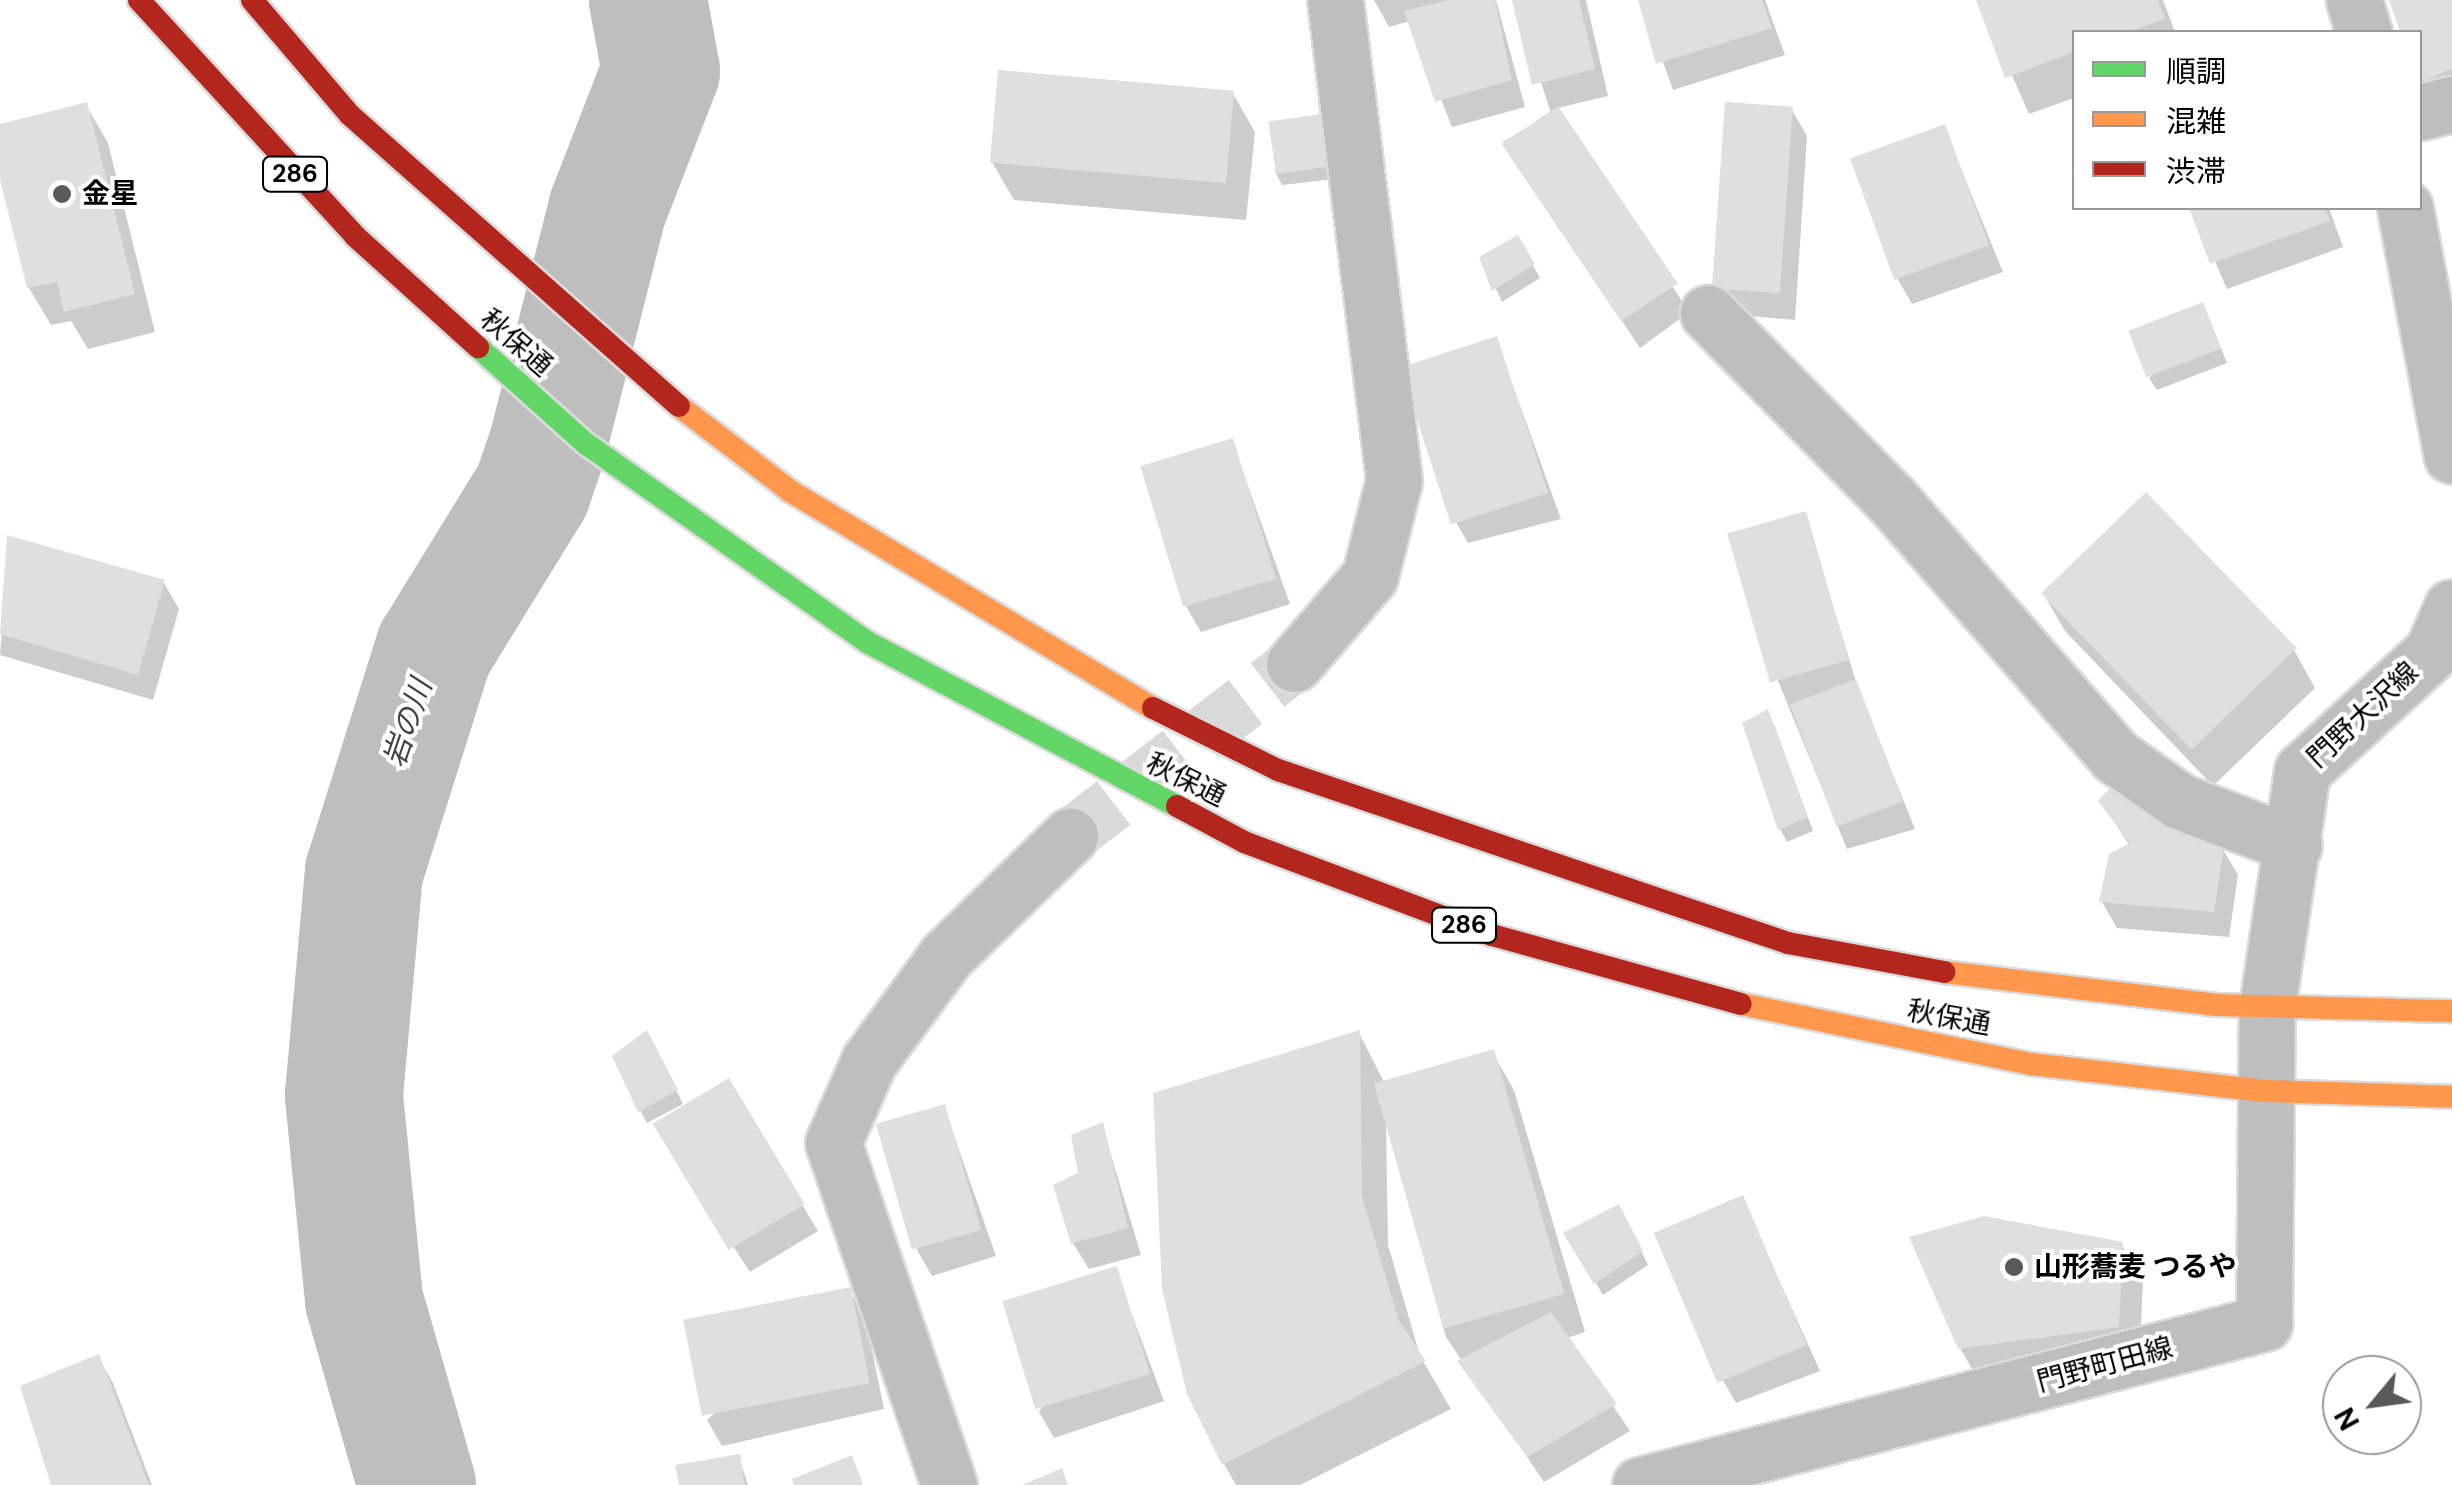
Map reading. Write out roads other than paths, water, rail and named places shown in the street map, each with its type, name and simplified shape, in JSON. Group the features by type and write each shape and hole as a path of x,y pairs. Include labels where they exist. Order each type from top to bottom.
{"highway":[{"name":"秋保通","path":"139,0 276,155 463,337 585,443 868,642 1244,842 1492,935 1816,1025 2031,1064 2266,1092 2452,1097"},
{"name":"秋保通","path":"252,0 350,115 626,366 790,490 957,598 1278,770 1788,943 2011,984 2266,1008 2452,1011"}],"street":[{"path":"1294,664 1370,576 1394,480 1335,0"},
{"path":"2354,0 2363,30"},
{"path":"2422,112 2452,104"},
{"path":"2405,210 2452,456"},
{"path":"1708,313 1890,500 2115,756 2179,801 2294,845"},
{"name":"門野大沢線","path":"2266,1008 2294,845 2302,771 2432,652 2452,607"},
{"path":"949,1485 832,1142 869,1061 946,956 1070,836"},
{"name":"門野町田線","path":"1640,1485 2264,1323 2266,1008"}],"waterway":[{"name":"岩の川","path":"417,1485 364,1300 344,1095 364,872 434,650 532,491 548,444 607,210 661,71 648,0"}],"tunnel":[{"path":"1070,836 1294,664"}],"place":[{"name":"金星","path":"62,194"},
{"name":"山形蕎麦 つるや","path":"2014,1267"}]}
